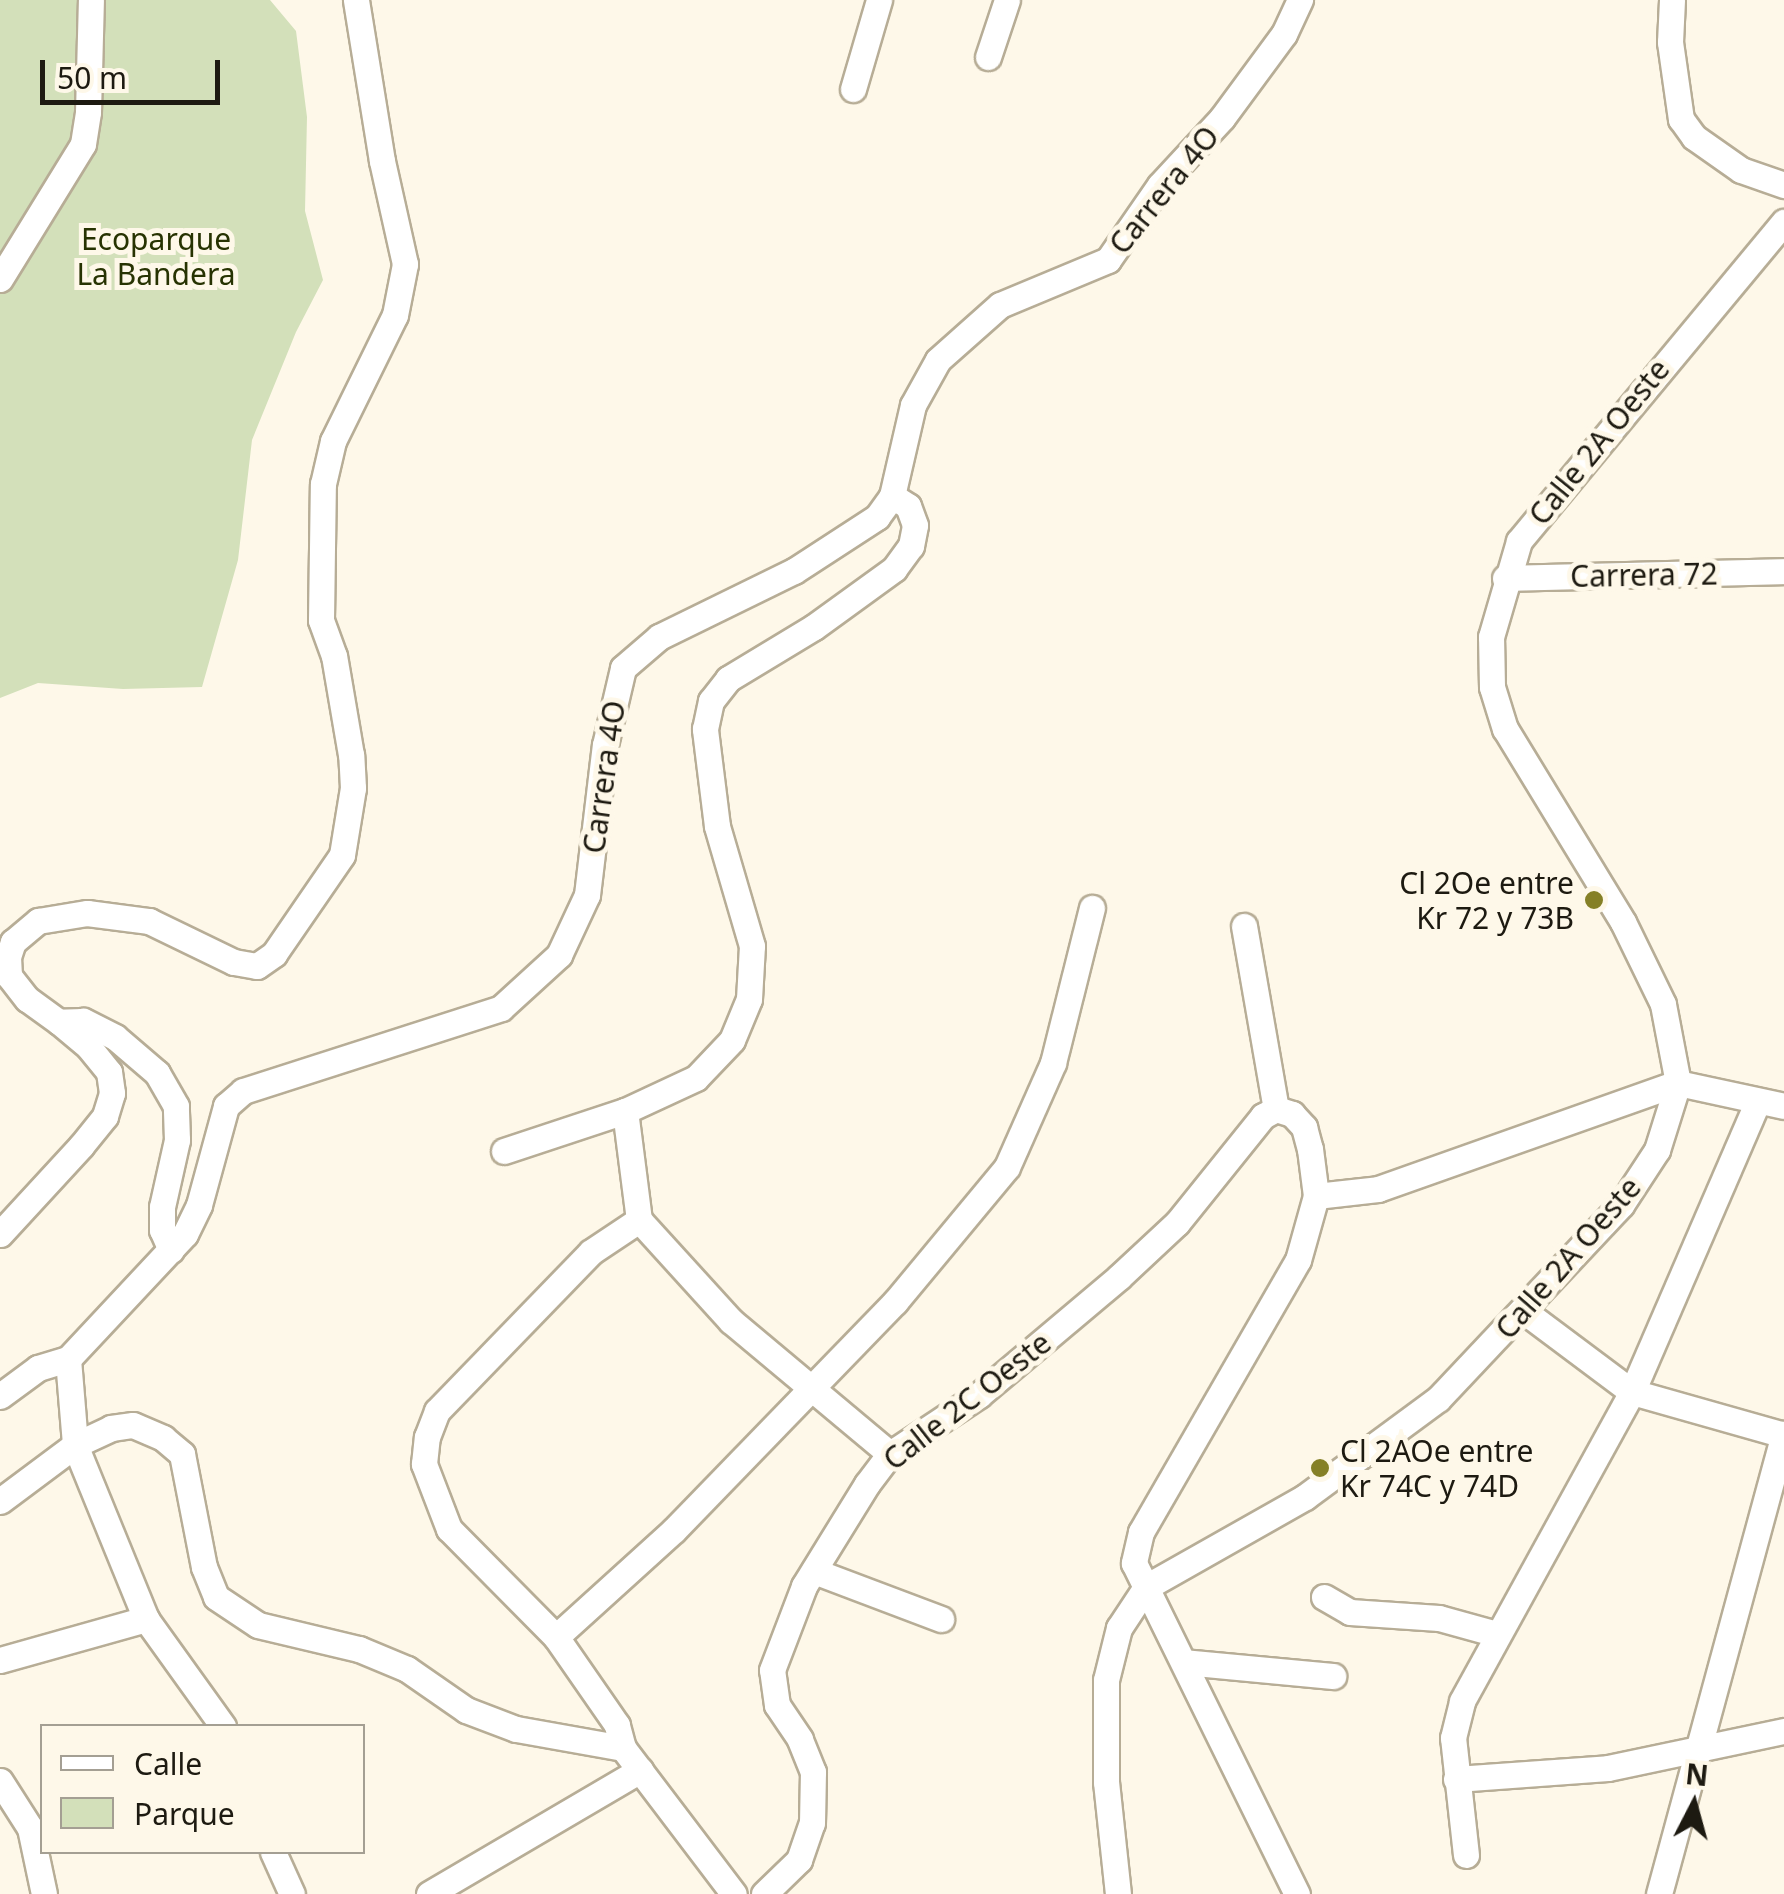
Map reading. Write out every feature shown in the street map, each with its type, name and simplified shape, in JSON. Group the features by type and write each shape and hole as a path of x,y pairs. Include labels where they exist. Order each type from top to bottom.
{"street":[{"path":"0,280 83,144 88,112 91,0"},
{"path":"0,1234 105,1116 112,1093 109,1072 90,1047 27,999 10,976 8,956 13,942 38,921 88,913 149,921 234,962 257,966 274,954 342,855 353,788 334,656 322,620 323,484 333,441 385,342 405,264 382,162 356,0"},
{"path":"854,89 878,0"},
{"path":"988,56 1007,0"},
{"name":"Carrera 4O","path":"68,1359 184,1234 198,1205 226,1106 244,1091 501,1008 559,956 587,895 605,745 623,668 659,637 842,543 878,518 892,496 912,404 938,360 1000,305 1108,260 1160,185 1253,76 1284,34 1300,0"},
{"path":"1672,0 1670,42 1681,118 1694,137 1740,170 1784,184"},
{"name":"Calle 2A Oeste","path":"1118,1894 1106,1782 1106,1680 1119,1628 1146,1587 1305,1497 1438,1400 1622,1204 1657,1150 1678,1082 1663,1004 1623,922 1505,729 1492,687 1491,638 1505,578 1519,541 1784,222"},
{"path":"504,1152 625,1112 696,1078 732,1040 749,999 752,946 717,826 705,729 711,701 728,679 814,628 894,569 910,546 915,525 908,506 892,496"},
{"name":"Carrera 72","path":"1505,578 1784,572"},
{"path":"556,1637 674,1530 895,1302 1008,1167 1053,1063 1092,908"},
{"path":"1244,926 1276,1110 1292,1114 1304,1127 1316,1196 1298,1260 1134,1548 1134,1563 1296,1894"},
{"path":"59,1022 82,1021 115,1038 156,1073 176,1106 177,1140 162,1207 162,1230 170,1250"},
{"path":"1316,1196 1378,1188 1678,1082 1771,1104 1632,1392 1537,1571 1497,1634 1462,1701 1453,1738 1466,1855"},
{"name":"Calle 2C Oeste","path":"764,1894 799,1860 812,1823 812,1772 800,1740 777,1706 772,1670 814,1572 890,1454 979,1396 1119,1277 1178,1222 1262,1116 1276,1110"},
{"path":"625,1112 639,1220 732,1321 890,1454"},
{"path":"639,1220 578,1265 437,1411 427,1437 424,1464 449,1529 556,1637 617,1724 623,1748 734,1894"},
{"path":"1524,1312 1632,1392 1784,1434 1659,1894"},
{"path":"0,1396 38,1368 68,1359 75,1446 146,1620 222,1724"},
{"path":"0,1501 75,1446 111,1428 133,1425 163,1438 182,1454 204,1567 216,1596 258,1625 358,1650 407,1669 466,1710 516,1729 623,1748"},
{"path":"814,1572 941,1619"},
{"path":"1324,1597 1350,1612 1438,1618 1497,1634"},
{"path":"0,1660 146,1620"},
{"path":"1184,1662 1333,1676"},
{"path":"1456,1779 1608,1768 1784,1731"},
{"path":"430,1894 640,1770"},
{"path":"0,1781 30,1828 44,1894"},
{"path":"274,1854 292,1894"}],"green space":[{"name":"Ecoparque La Bandera","path":"0,0 270,0 296,31 307,117 305,211 323,280 296,332 252,440 238,560 202,687 123,689 38,683 0,698"}],"place":[{"name":"Cl 2Oe entre Kr 72 y 73B","path":"1594,900"},
{"name":"Cl 2AOe entre Kr 74C y 74D","path":"1320,1468"}]}
